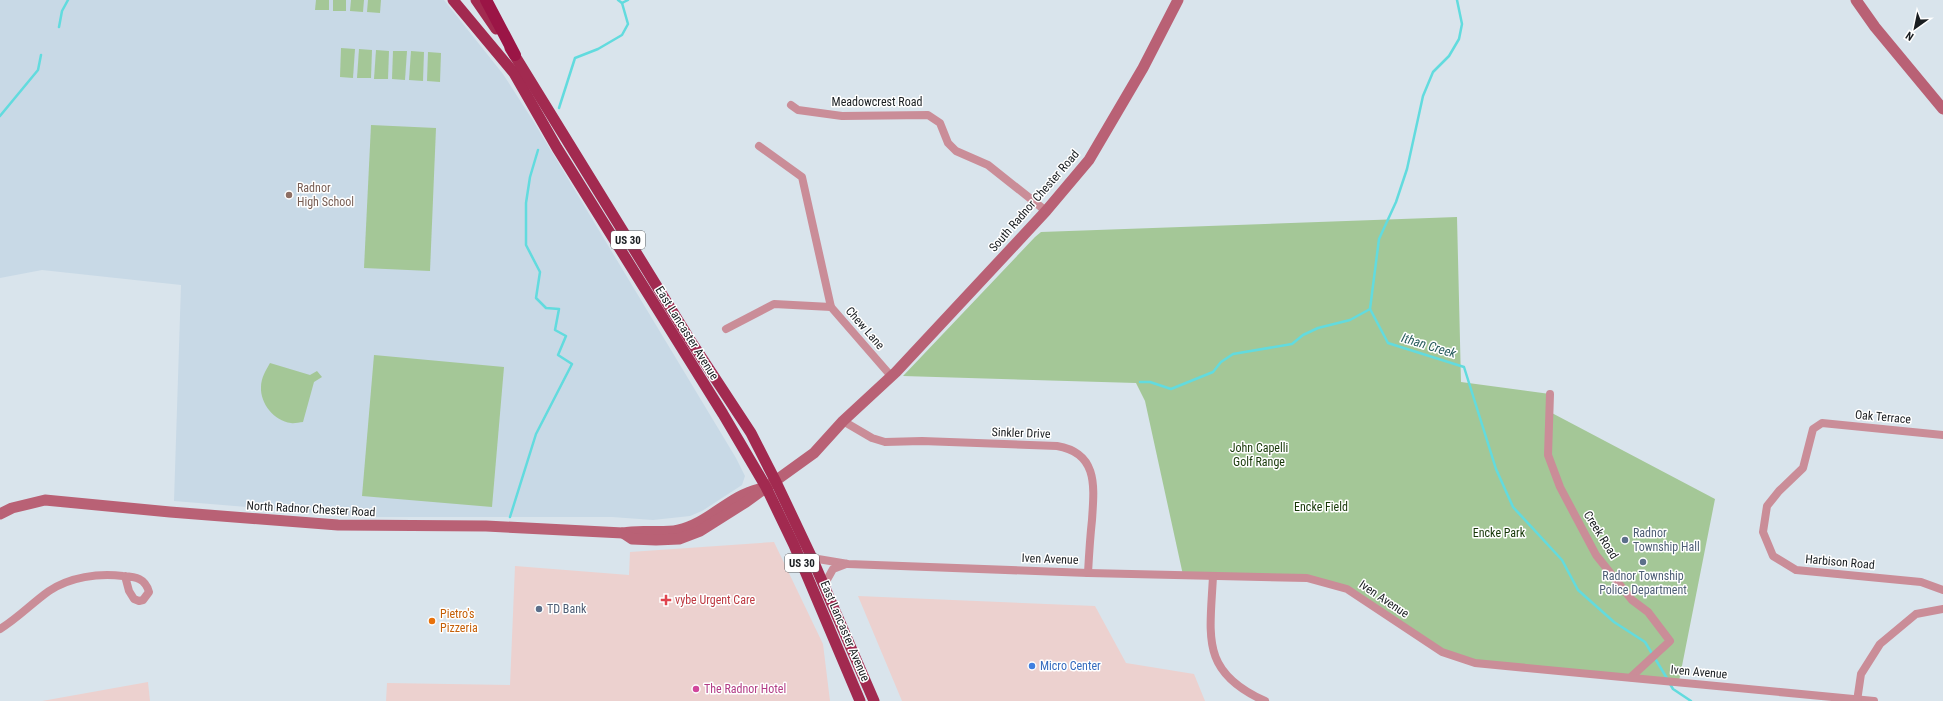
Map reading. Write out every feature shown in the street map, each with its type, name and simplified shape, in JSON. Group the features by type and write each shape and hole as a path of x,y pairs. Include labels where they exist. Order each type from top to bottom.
{"highway":[{"name":"East Lancaster Avenue","path":"454,0 514,74 557,148 723,414 771,485 812,558 874,701"},
{"name":"East Lancaster Avenue","path":"476,0 515,56 690,340 743,421 860,701"},
{"path":"486,0 515,56"}],"main road":[{"name":"South Radnor Chester Road","path":"891,376 1046,211 1088,160 1143,68 1178,0"},
{"path":"1856,0 1874,27 1943,109"},
{"name":"North Radnor Chester Road","path":"0,514 12,508 45,500 170,512 338,525 486,526 623,533 635,531 678,530 696,523 744,493 771,485 814,453 843,421 891,376"}],"street":[{"name":"Meadowcrest Road","path":"791,105 798,110 842,116 928,115 940,123 948,143 956,150 988,165 1046,211"},
{"path":"759,146 802,177 831,307"},
{"name":"Chew Lane","path":"726,329 774,304 831,307 891,376"},
{"name":"Creek Road","path":"1550,394 1548,455 1560,488 1596,555 1632,600 1648,612 1670,641 1631,677"},
{"name":"Sinkler Drive","path":"843,421 872,438 885,442 922,441 1057,446 1077,453 1089,466 1093,479 1088,573"},
{"name":"Oak Terrace","path":"1822,424 1943,435"},
{"name":"Harbison Road","path":"1822,424 1813,429 1803,468 1766,506 1763,532 1773,556 1796,570 1921,582 1943,590"},
{"name":"Iven Avenue","path":"812,558 848,564 1088,573 1307,578 1347,589 1442,652 1475,663 1874,701"},
{"path":"824,585 834,569 848,564"},
{"path":"0,629 18,618 49,592 64,583 96,576 125,576"},
{"path":"1213,576 1210,642 1225,675 1232,682 1265,701"},
{"path":"1856,700 1862,674 1880,644 1916,614 1943,609"}],"shaded area":[{"name":"Radnor High School","path":"0,0 444,0 503,74 532,119 736,458 745,476 742,485 702,511 690,516 653,520 612,517 366,517 174,501 181,285 42,270 0,278"},
{"path":"774,542 823,644 830,701 386,701 387,683 510,685 515,566 629,575 630,552"},
{"path":"858,596 1095,606 1126,663 1194,674 1205,701 902,701"},
{"path":"148,682 150,701 42,701"}],"green space":[{"path":"316,0 329,0 329,10 315,10"},
{"path":"333,0 346,0 346,11 333,11"},
{"path":"351,0 364,0 363,12 350,11"},
{"path":"368,0 381,0 380,13 367,12"},
{"path":"341,48 355,49 353,78 340,77"},
{"path":"359,49 372,50 371,78 357,78"},
{"path":"376,50 389,51 388,79 374,79"},
{"path":"393,51 407,51 405,80 392,79"},
{"path":"411,51 424,52 423,81 409,80"},
{"path":"428,52 441,53 440,82 427,81"},
{"path":"371,125 436,128 430,271 364,268"},
{"name":"Encke Park","path":"1457,217 1461,382 1550,394 1550,412 1715,499 1679,681 1475,663 1442,652 1347,589 1307,578 1183,575 1145,401 1136,383 903,376 1041,232"},
{"path":"374,355 504,367 492,507 362,496"},
{"path":"270,363 310,375 317,371 322,377 314,382 303,422 285,422 274,415 266,405 261,393 261,384"}],"waterway":[{"path":"59,27 62,11 68,0"},
{"path":"618,0 622,3"},
{"path":"622,3 628,0"},
{"name":"Ithan Creek","path":"1457,0 1462,24 1459,39 1449,56 1433,72 1423,96 1407,169 1396,202 1379,239 1370,309 1388,343 1464,367 1496,469 1513,507 1562,560 1578,590 1614,622 1645,642 1668,680"},
{"path":"559,108 575,58 598,49 622,35 628,24 622,3"},
{"path":"0,116 38,70 41,55"},
{"path":"510,517 536,434 572,364 558,355 566,336 555,330 559,309 546,308 536,298 540,272 526,245 526,203 530,177 538,150"},
{"path":"1140,382 1150,382 1171,389 1213,372 1221,362 1233,354 1292,344 1303,335 1318,328 1350,320 1370,309"},
{"name":"Ithan Creek","path":"1670,684 1673,689 1691,701"}],"place":[{"name":"Radnor High School","path":"289,195"},
{"name":"Radnor Township Hall","path":"1625,540"},
{"name":"Radnor Township Police Department","path":"1643,562"},
{"name":"vybe Urgent Care","path":"666,600"},
{"name":"TD Bank","path":"539,609"},
{"name":"Pietro's Pizzeria","path":"432,621"},
{"name":"Micro Center","path":"1032,666"},
{"name":"The Radnor Hotel","path":"696,689"}],"park label":[{"name":"John Capelli Golf Range","path":"1259,455"},
{"name":"Encke Field","path":"1321,507"}]}
